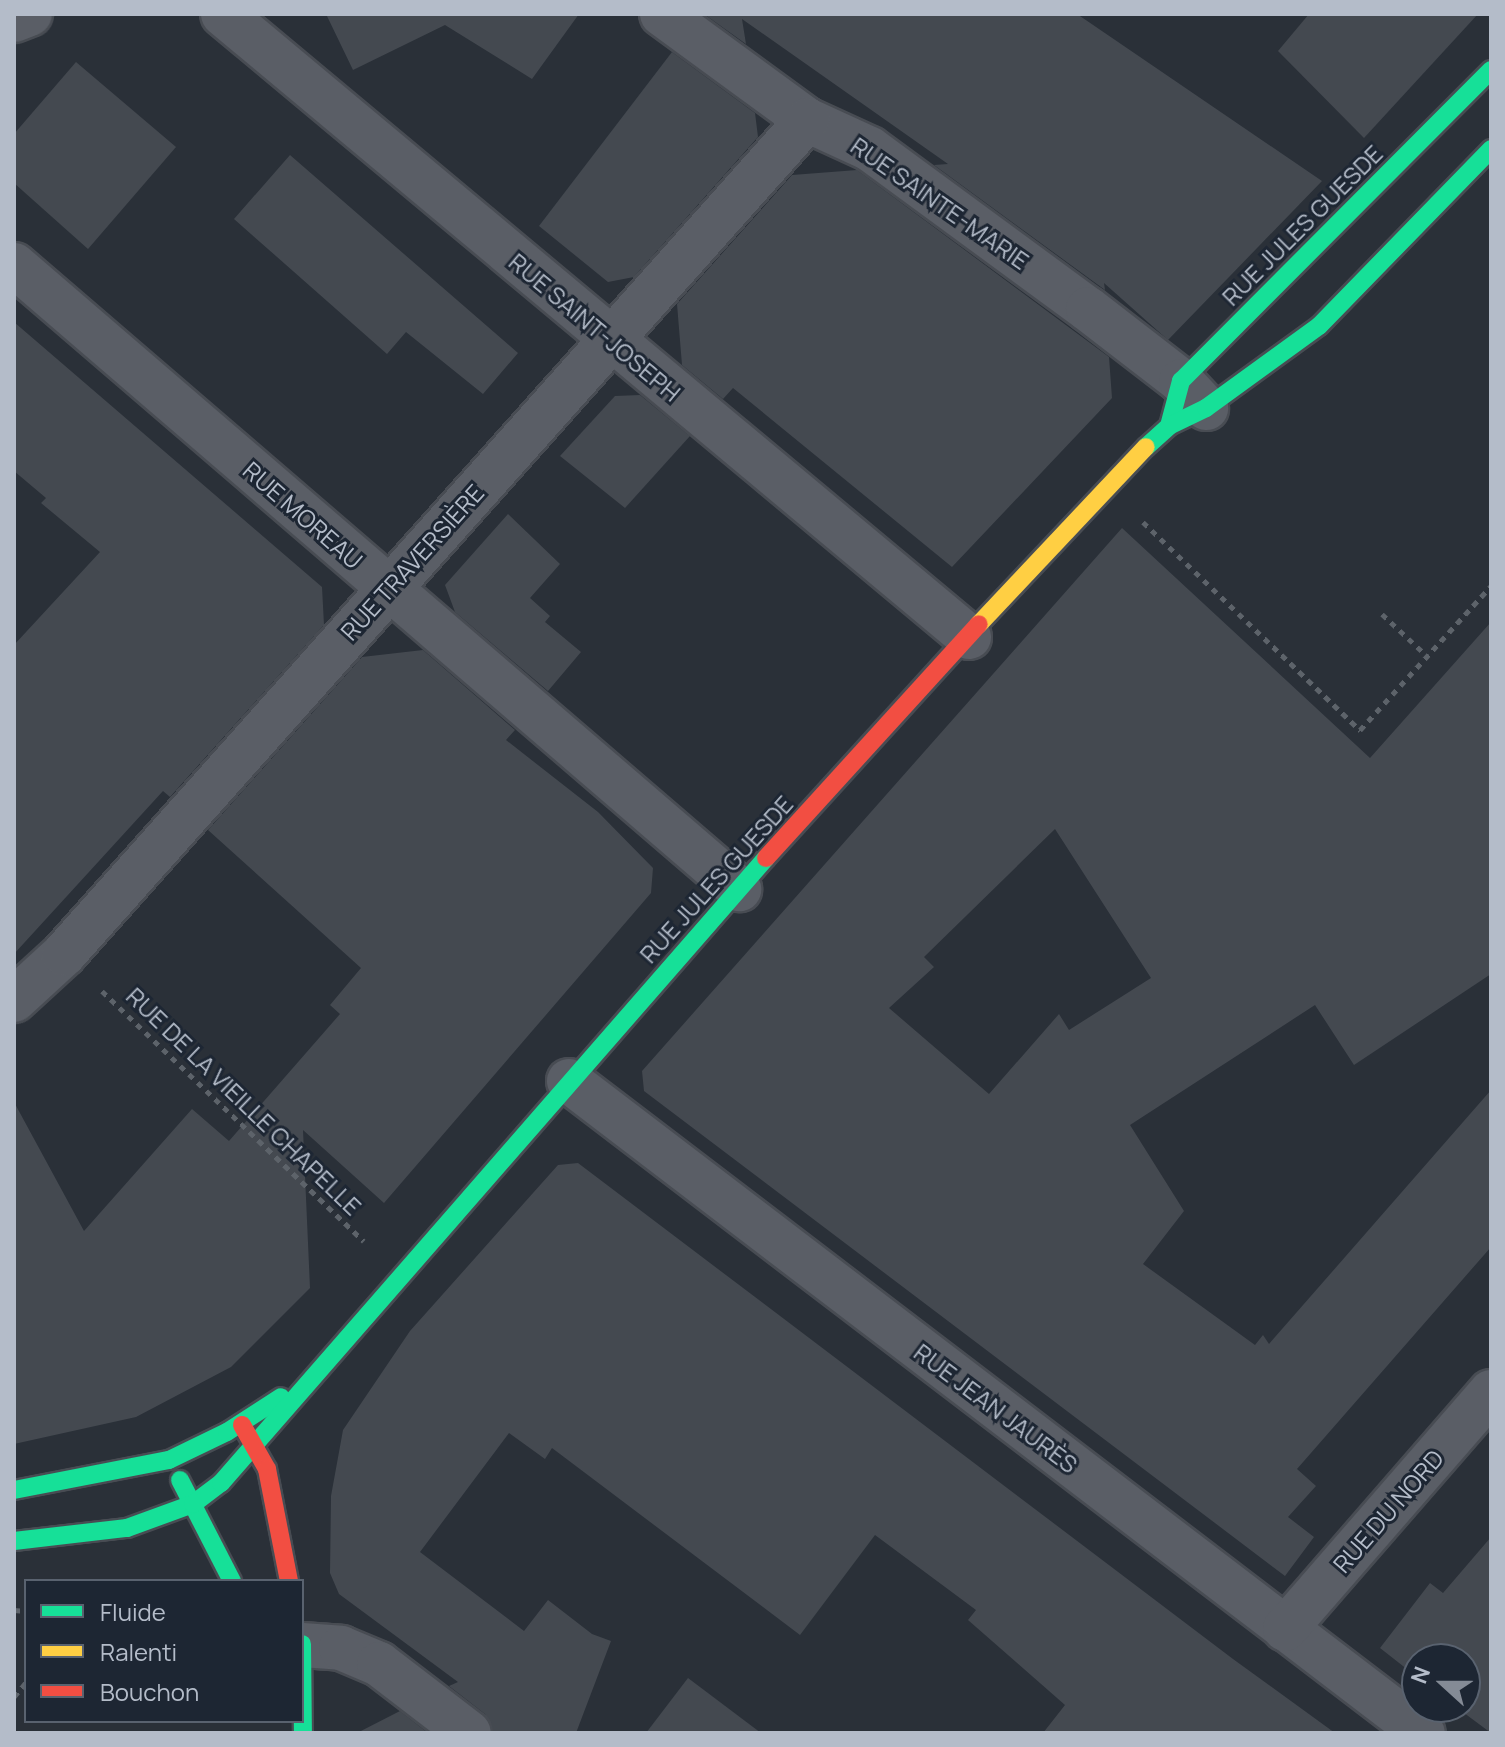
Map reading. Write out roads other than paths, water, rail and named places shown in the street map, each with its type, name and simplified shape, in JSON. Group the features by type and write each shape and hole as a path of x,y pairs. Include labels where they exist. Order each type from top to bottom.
{"main road":[{"name":"RUE JULES GUESDE","path":"193,1504 256,1448 312,1374 739,889 1105,486 1185,405 1491,70"},
{"name":"RUE JULES GUESDE","path":"1185,405 1319,326 1491,149"},
{"name":"RUE JULES GUESDE","path":"14,1490 169,1460 241,1424 312,1374"},
{"path":"241,1424 256,1448 273,1490 289,1579"},
{"path":"169,1460 231,1579"},
{"path":"14,1541 127,1528 193,1504"}],"street":[{"path":"14,20 30,14"},
{"name":"RUE SAINT-JOSEPH","path":"223,14 609,340 969,637"},
{"name":"RUE SAINTE-MARIE","path":"662,14 807,120 870,149 1185,405"},
{"name":"RUE TRAVERSIÈRE","path":"14,1000 64,954 807,120"},
{"name":"RUE MOREAU","path":"14,265 739,889"},
{"name":"RUE JEAN JAURÈS","path":"569,1081 1423,1733"},
{"name":"RUE DU NORD","path":"1285,1629 1491,1392"},
{"path":"304,1644 341,1648 379,1664 469,1733"}]}
